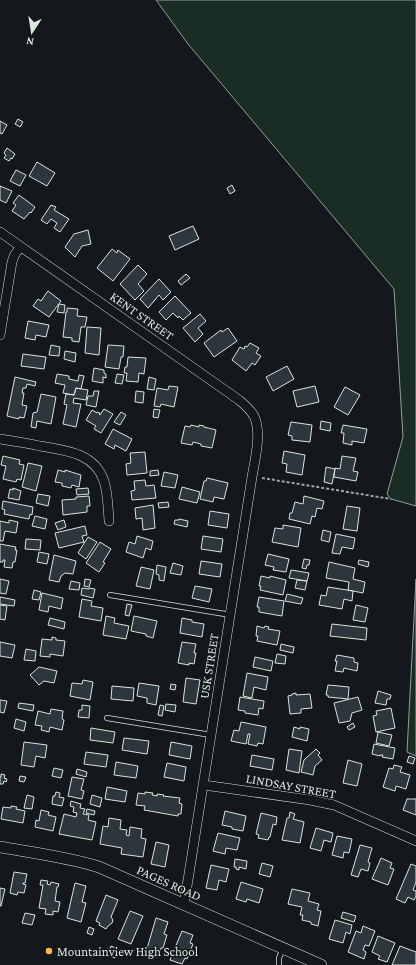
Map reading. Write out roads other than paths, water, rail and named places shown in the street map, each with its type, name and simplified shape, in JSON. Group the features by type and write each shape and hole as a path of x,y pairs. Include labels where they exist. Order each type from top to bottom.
{"street":[{"name":"KENT STREET","path":"0,232 239,400 253,415 257,426 257,431"},
{"path":"0,335 12,262 20,247"},
{"name":"USK STREET","path":"184,905 231,615 257,446 257,431"},
{"path":"0,439 58,448 80,454 89,460 98,469 104,480 109,521"},
{"name":"LINDSAY STREET","path":"204,785 310,800 334,805 416,840"},
{"name":"PAGES ROAD","path":"0,848 80,861 99,867 321,965"}],"lane":[{"path":"110,595 231,615"},
{"path":"107,718 211,735"},
{"path":"279,965 279,958 283,948"}],"place":[{"name":"Mountainview High School","path":"49,951"}]}
